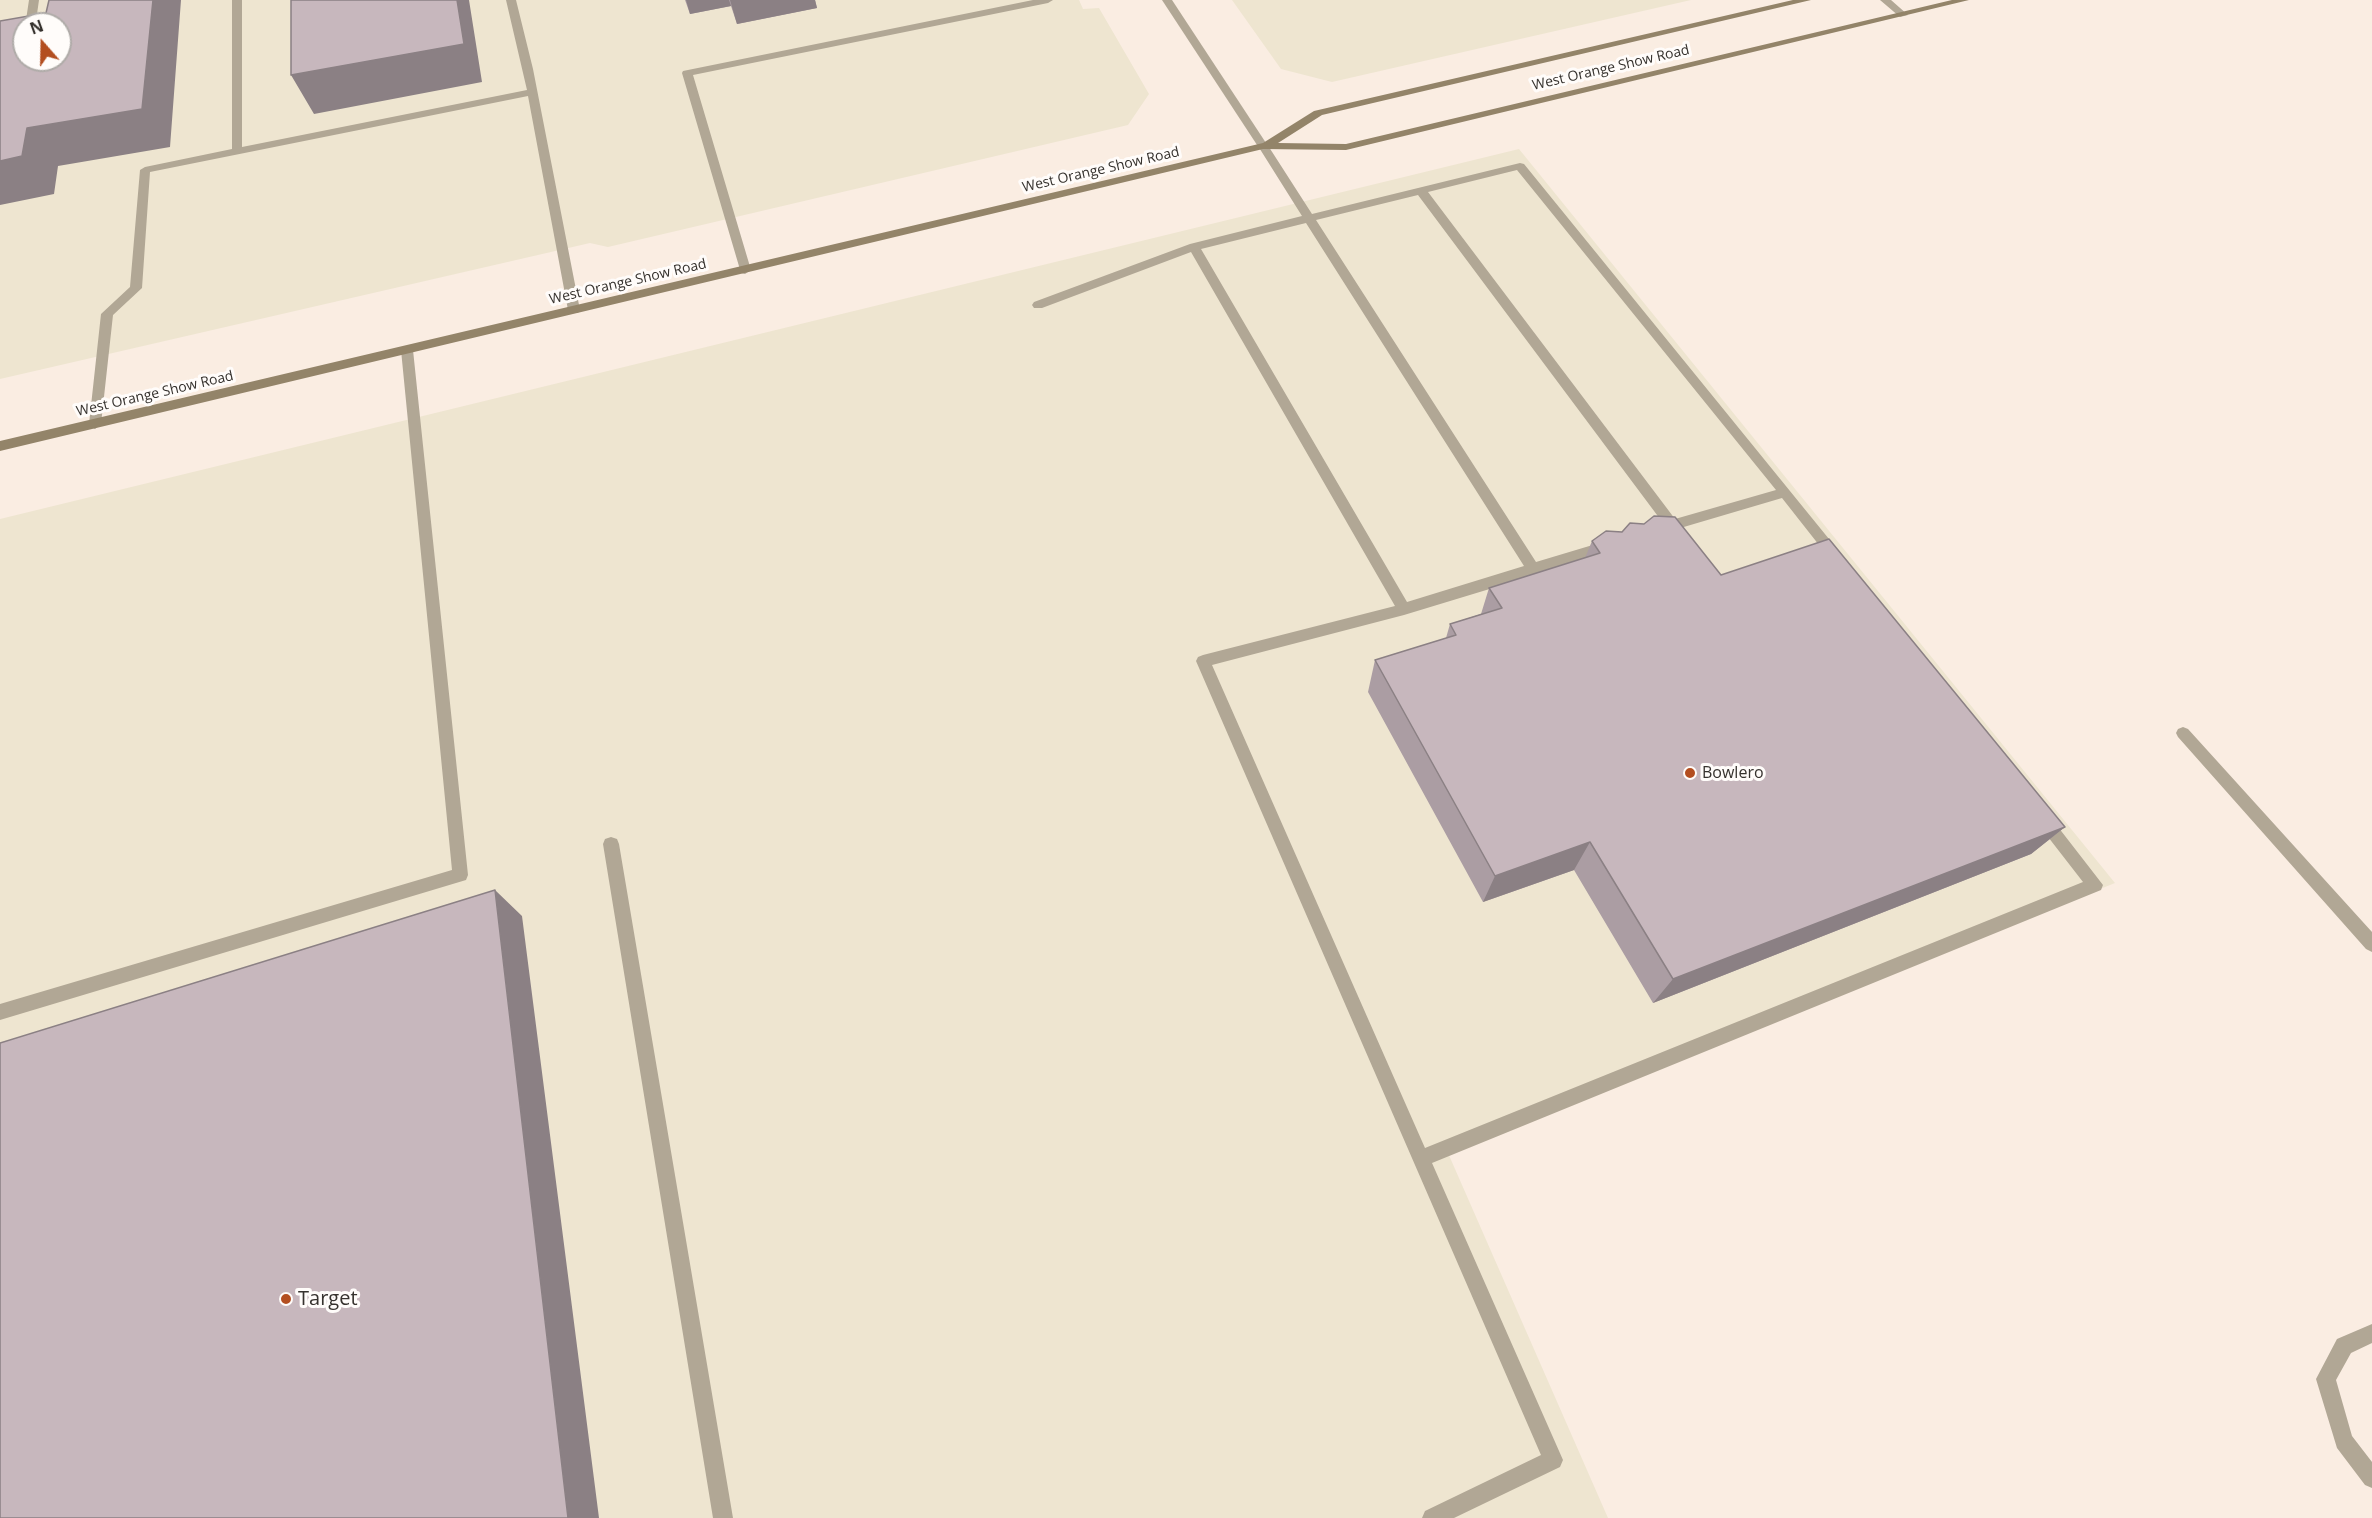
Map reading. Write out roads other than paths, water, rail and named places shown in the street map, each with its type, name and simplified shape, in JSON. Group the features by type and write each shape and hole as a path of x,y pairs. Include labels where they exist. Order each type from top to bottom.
{"main road":[{"name":"West Orange Show Road","path":"1263,147 1318,113 1806,0"},
{"name":"West Orange Show Road","path":"0,446 1263,147 1346,147 1964,0"}],"street":[{"path":"237,0 237,151"},
{"path":"511,0 532,92 574,310"},
{"path":"745,270 687,73 1048,0"},
{"path":"1167,0 1534,570"},
{"path":"1885,0 1903,15"},
{"path":"95,424 107,314 136,288 145,170 532,92"},
{"path":"1038,305 1194,247 1520,166 1844,567"},
{"path":"1422,192 1672,525"},
{"path":"1194,247 1404,609"},
{"path":"0,1012 460,875 406,350"},
{"path":"1651,532 1785,492"},
{"path":"1432,1518 1553,1460 1203,661 1404,609 1619,542"},
{"path":"2183,733 2372,944"},
{"path":"1421,1159 2095,885 2036,810"},
{"path":"611,844 723,1518"},
{"path":"2372,1333 2344,1346 2326,1379 2344,1441 2372,1478"}],"place":[{"name":"Bowlero","path":"1690,773"},
{"name":"Target","path":"286,1299"}]}
